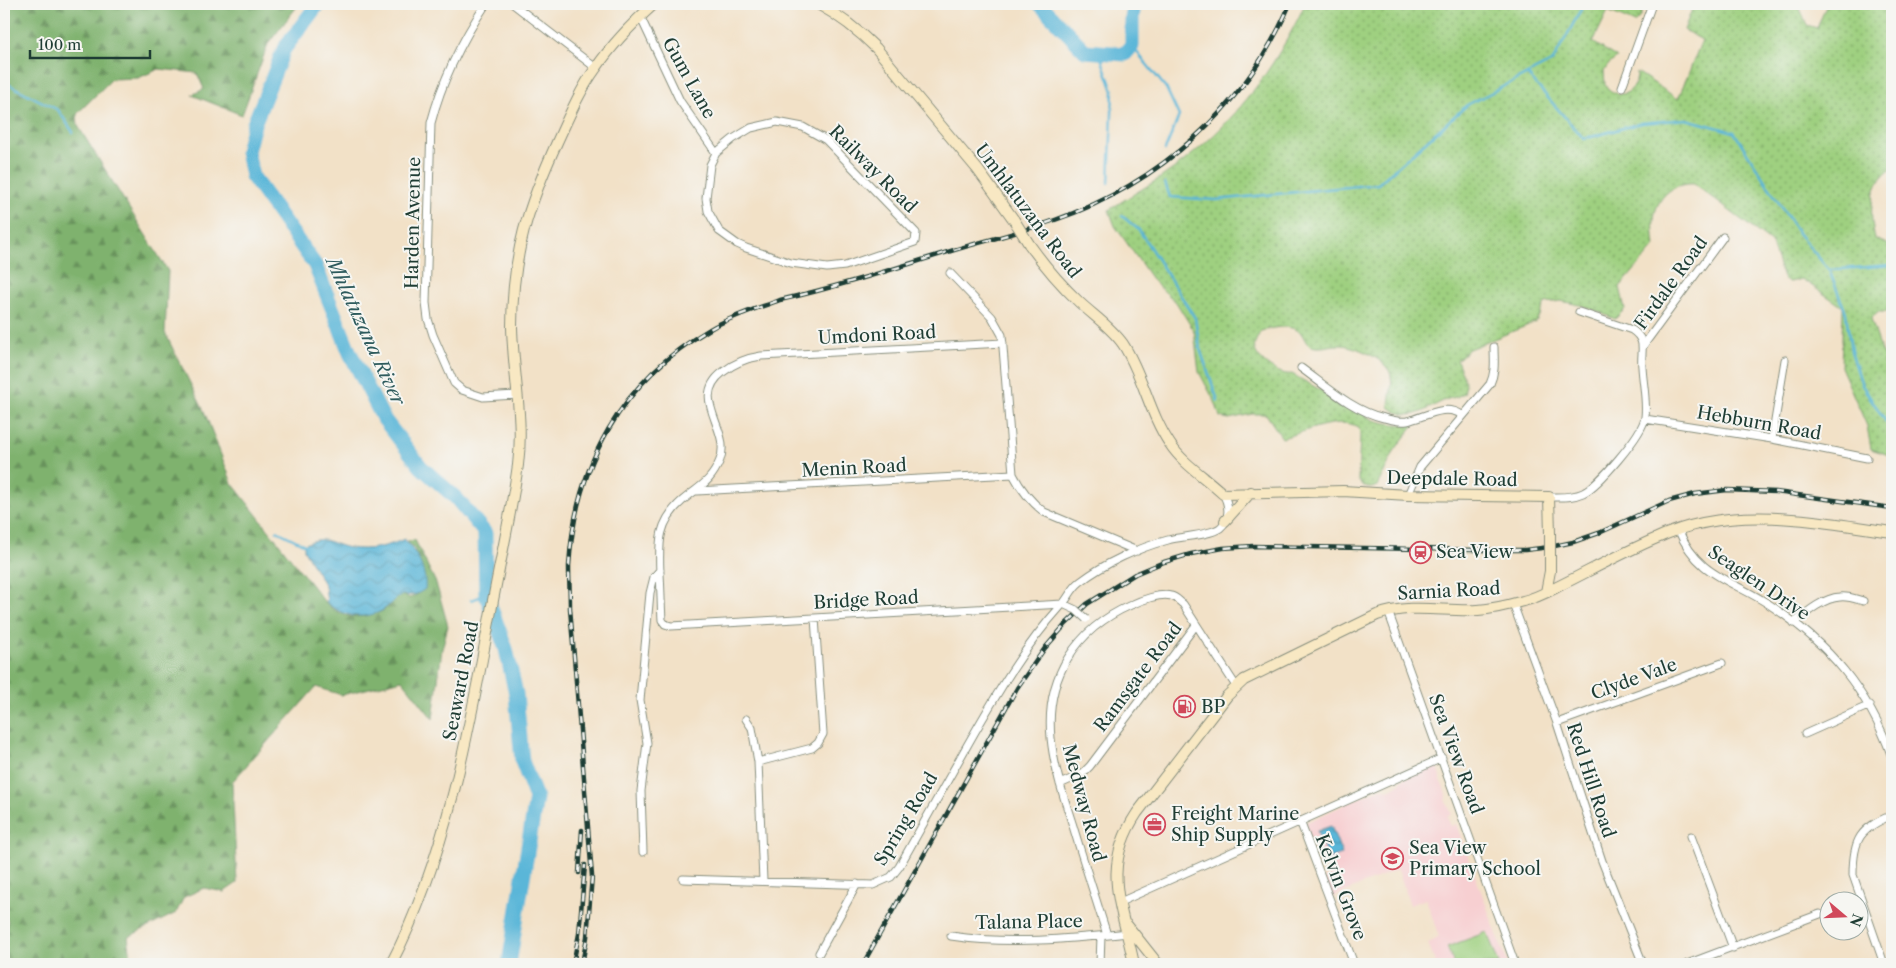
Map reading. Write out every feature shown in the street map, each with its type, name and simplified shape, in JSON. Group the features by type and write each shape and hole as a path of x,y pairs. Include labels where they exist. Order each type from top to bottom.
{"street":[{"name":"Harden Avenue","path":"486,4 464,42 439,94 432,123 426,303 433,335 454,383 462,390 483,397 517,395"},
{"path":"513,4 596,68"},
{"path":"517,395 512,329 513,296 518,249 538,183 580,95 596,68 640,16 654,4"},
{"name":"Umhlatuzana Road","path":"818,4 840,16 876,48 978,170 1029,244 1058,282 1111,329 1133,363 1170,444 1180,457 1222,494"},
{"path":"1622,86 1652,4"},
{"name":"Gum Lane","path":"640,16 680,101 716,153"},
{"name":"Railway Road","path":"777,122 804,127 826,140 844,158 916,233 915,242 845,266 827,268 791,264 737,244 719,231 708,211 707,180 710,165 716,153 733,139 751,128 764,124 777,122"},
{"name":"Firdale Road","path":"1643,346 1723,237"},
{"path":"950,272 996,322 1002,335 1013,474 1025,494 1044,512 1137,551"},
{"name":"Firdale Road","path":"1579,312 1632,330 1638,334 1643,346 1642,367 1646,402 1645,419"},
{"name":"Umdoni Road","path":"697,492 716,469 722,453 722,441 709,404 713,381 729,367 752,357 1003,343"},
{"path":"1408,495 1420,467 1490,384 1495,367 1494,347"},
{"path":"1772,439 1785,360"},
{"path":"1301,368 1342,398 1368,413 1382,418 1405,421 1446,409 1455,410 1462,415"},
{"name":"Seaward Road","path":"391,964 418,903 436,853 460,767 480,674 518,465 520,416 517,395"},
{"name":"Deepdale Road","path":"1222,494 1343,491 1408,495 1574,496 1583,493 1602,477 1636,436 1645,419"},
{"name":"Hebburn Road","path":"1645,419 1772,439 1867,458"},
{"name":"Menin Road","path":"697,492 1013,474"},
{"path":"643,852 640,791 647,736 640,700 650,592 654,577 660,570 659,540 667,518 683,500 697,492"},
{"path":"1094,627 1076,610 1063,604 1078,584 1097,571 1137,551 1168,540 1218,529 1251,492"},
{"path":"1222,494 1228,508 1225,521"},
{"path":"1546,592 1550,570 1549,497"},
{"name":"Sarnia Road","path":"1134,964 1120,902 1116,874 1119,847 1130,824 1236,686 1244,680 1377,614 1415,608 1478,610 1513,604 1536,597 1678,529 1719,520 1766,517 1815,521 1892,532"},
{"name":"Seaglen Drive","path":"1678,529 1689,552 1714,575 1765,602 1794,623 1828,652 1870,705 1889,740 1892,757"},
{"name":"Bridge Road","path":"660,570 662,620 665,624 671,626 1063,604"},
{"name":"Medway Road","path":"1100,964 1104,936 1060,784 1051,738 1050,715 1053,692 1062,665 1077,644 1094,627 1109,616 1132,604 1169,595 1183,604 1236,686"},
{"path":"1794,623 1805,613 1833,598 1847,597 1864,601"},
{"name":"Spring Road","path":"683,879 873,885 891,877 899,867 1006,678 1034,637 1063,604"},
{"name":"Red Hill Road","path":"1513,604 1539,679 1557,723 1602,861 1643,964"},
{"name":"Sea View Road","path":"1388,611 1515,964"},
{"path":"758,762 812,748 818,743 823,734 815,618"},
{"name":"Ramsgate Road","path":"1060,784 1082,774 1090,766 1196,625"},
{"name":"Clyde Vale","path":"1557,723 1722,663"},
{"path":"1805,734 1870,705"},
{"path":"746,719 752,728 758,762 763,881"},
{"path":"1120,902 1442,758"},
{"path":"1884,964 1853,874 1853,859 1855,848 1867,828 1892,815"},
{"name":"Kelvin Grove","path":"1300,821 1354,964"},
{"path":"1691,836 1733,948"},
{"path":"819,952 857,884"},
{"path":"1687,964 1818,915"},
{"path":"1125,922 1158,964"},
{"path":"1104,936 1128,933"},
{"name":"Talana Place","path":"951,936 985,940 1104,936"}],"shaded area":[{"name":"Sea View Primary School","path":"1436,765 1447,797 1445,799 1452,814 1447,817 1451,826 1456,824 1508,964 1436,964 1428,943 1439,937 1426,899 1410,905 1398,869 1331,898 1324,878 1330,876 1326,866 1321,868 1305,823 1381,788 1388,790 1393,788 1402,780"}],"green space":[{"path":"4,4 299,4 268,44 242,115 192,95 204,89 197,73 159,69 138,78 112,79 77,114 78,126 168,271 165,333 204,411 232,483 324,601 335,610 347,615 359,617 383,611 401,594 410,598 418,594 422,586 415,550 407,541 415,540 436,583 448,626 442,649 433,719 402,680 342,695 316,687 232,782 237,883 224,892 204,888 184,897 176,913 128,937 131,957 124,964 4,964 8,921 4,915"},
{"path":"1305,4 1645,4 1640,18 1635,23 1608,11 1593,42 1617,58 1604,71 1605,85 1616,93 1627,93 1634,85 1637,72 1678,99 1702,40 1684,30 1694,4 1798,4 1807,25 1817,28 1827,4 1882,4 1892,10 1892,168 1884,174 1875,190 1872,220 1875,239 1892,246 1892,312 1877,312 1871,319 1886,364 1892,375 1892,456 1871,449 1867,426 1841,367 1843,307 1802,279 1790,282 1784,280 1771,242 1694,184 1686,184 1673,189 1658,204 1654,222 1655,246 1620,287 1625,309 1615,319 1584,306 1561,301 1545,303 1536,322 1469,349 1457,360 1466,384 1464,393 1422,412 1410,415 1403,414 1389,407 1392,384 1389,370 1384,364 1369,354 1345,345 1311,346 1299,331 1295,329 1285,327 1261,331 1255,343 1255,350 1257,355 1270,367 1282,373 1292,374 1374,420 1394,424 1415,423 1395,450 1377,486 1366,488 1358,480 1359,427 1341,423 1331,424 1282,438 1266,414 1252,414 1229,419 1220,417 1216,404 1199,372 1194,331 1176,302 1154,282 1115,226 1109,210 1158,180 1194,153 1214,135 1266,74"},
{"path":"1487,932 1499,964 1454,964 1447,947"}],"water":[{"path":"404,539 420,562 424,575 425,589 414,595 402,595 383,610 361,616 346,614 327,603 325,586 304,550 304,545 317,540 327,541 343,547 371,549"},
{"path":"1331,826 1342,854 1328,859 1317,831"}],"waterway":[{"name":"Mhlatuzana River","path":"318,4 284,49 254,124 247,151 252,176 315,265 350,353 383,418 421,467 456,498 485,533 486,595 506,649 516,694 522,761 536,798 509,964"},
{"name":"Mhlatuzana River","path":"1040,4 1085,51 1125,54 1132,46 1134,4"},
{"path":"1165,183 1170,197 1216,200 1378,184 1467,105 1553,61 1584,4"},
{"path":"1132,46 1166,88 1179,116 1165,150"},
{"path":"1099,52 1113,91 1109,183"},
{"path":"1527,74 1584,139 1641,123 1686,119 1734,132 1798,233 1829,270 1892,265"},
{"path":"4,82 58,110 73,132"},
{"path":"1122,216 1139,230 1195,318 1200,349 1218,401"},
{"path":"1829,270 1846,313 1851,351 1862,385 1892,431"},
{"path":"277,531 307,546"},
{"path":"471,600 486,595"}],"railway":[{"path":"582,964 587,937 592,876 570,608 569,566 573,529 581,494 593,460 609,429 628,400 652,373 679,350 718,324 735,316 780,300 845,283 1043,224 1093,205 1130,185 1164,163 1195,137 1224,108 1250,76 1272,41 1290,4"},
{"path":"863,964 1017,688 1045,648 1066,624 1087,604 1135,574 1164,562 1191,554 1223,548 1253,546 1478,550 1525,550 1550,547 1573,542 1599,533 1669,501 1695,494 1727,490 1776,492 1892,508"},
{"path":"579,873 582,830"},
{"path":"573,964 579,934 585,865"}],"place":[{"name":"Sea View","path":"1420,552"},
{"name":"BP","path":"1185,707"},
{"name":"Freight Marine Ship Supply","path":"1155,824"},
{"name":"Sea View Primary School","path":"1393,858"}]}
